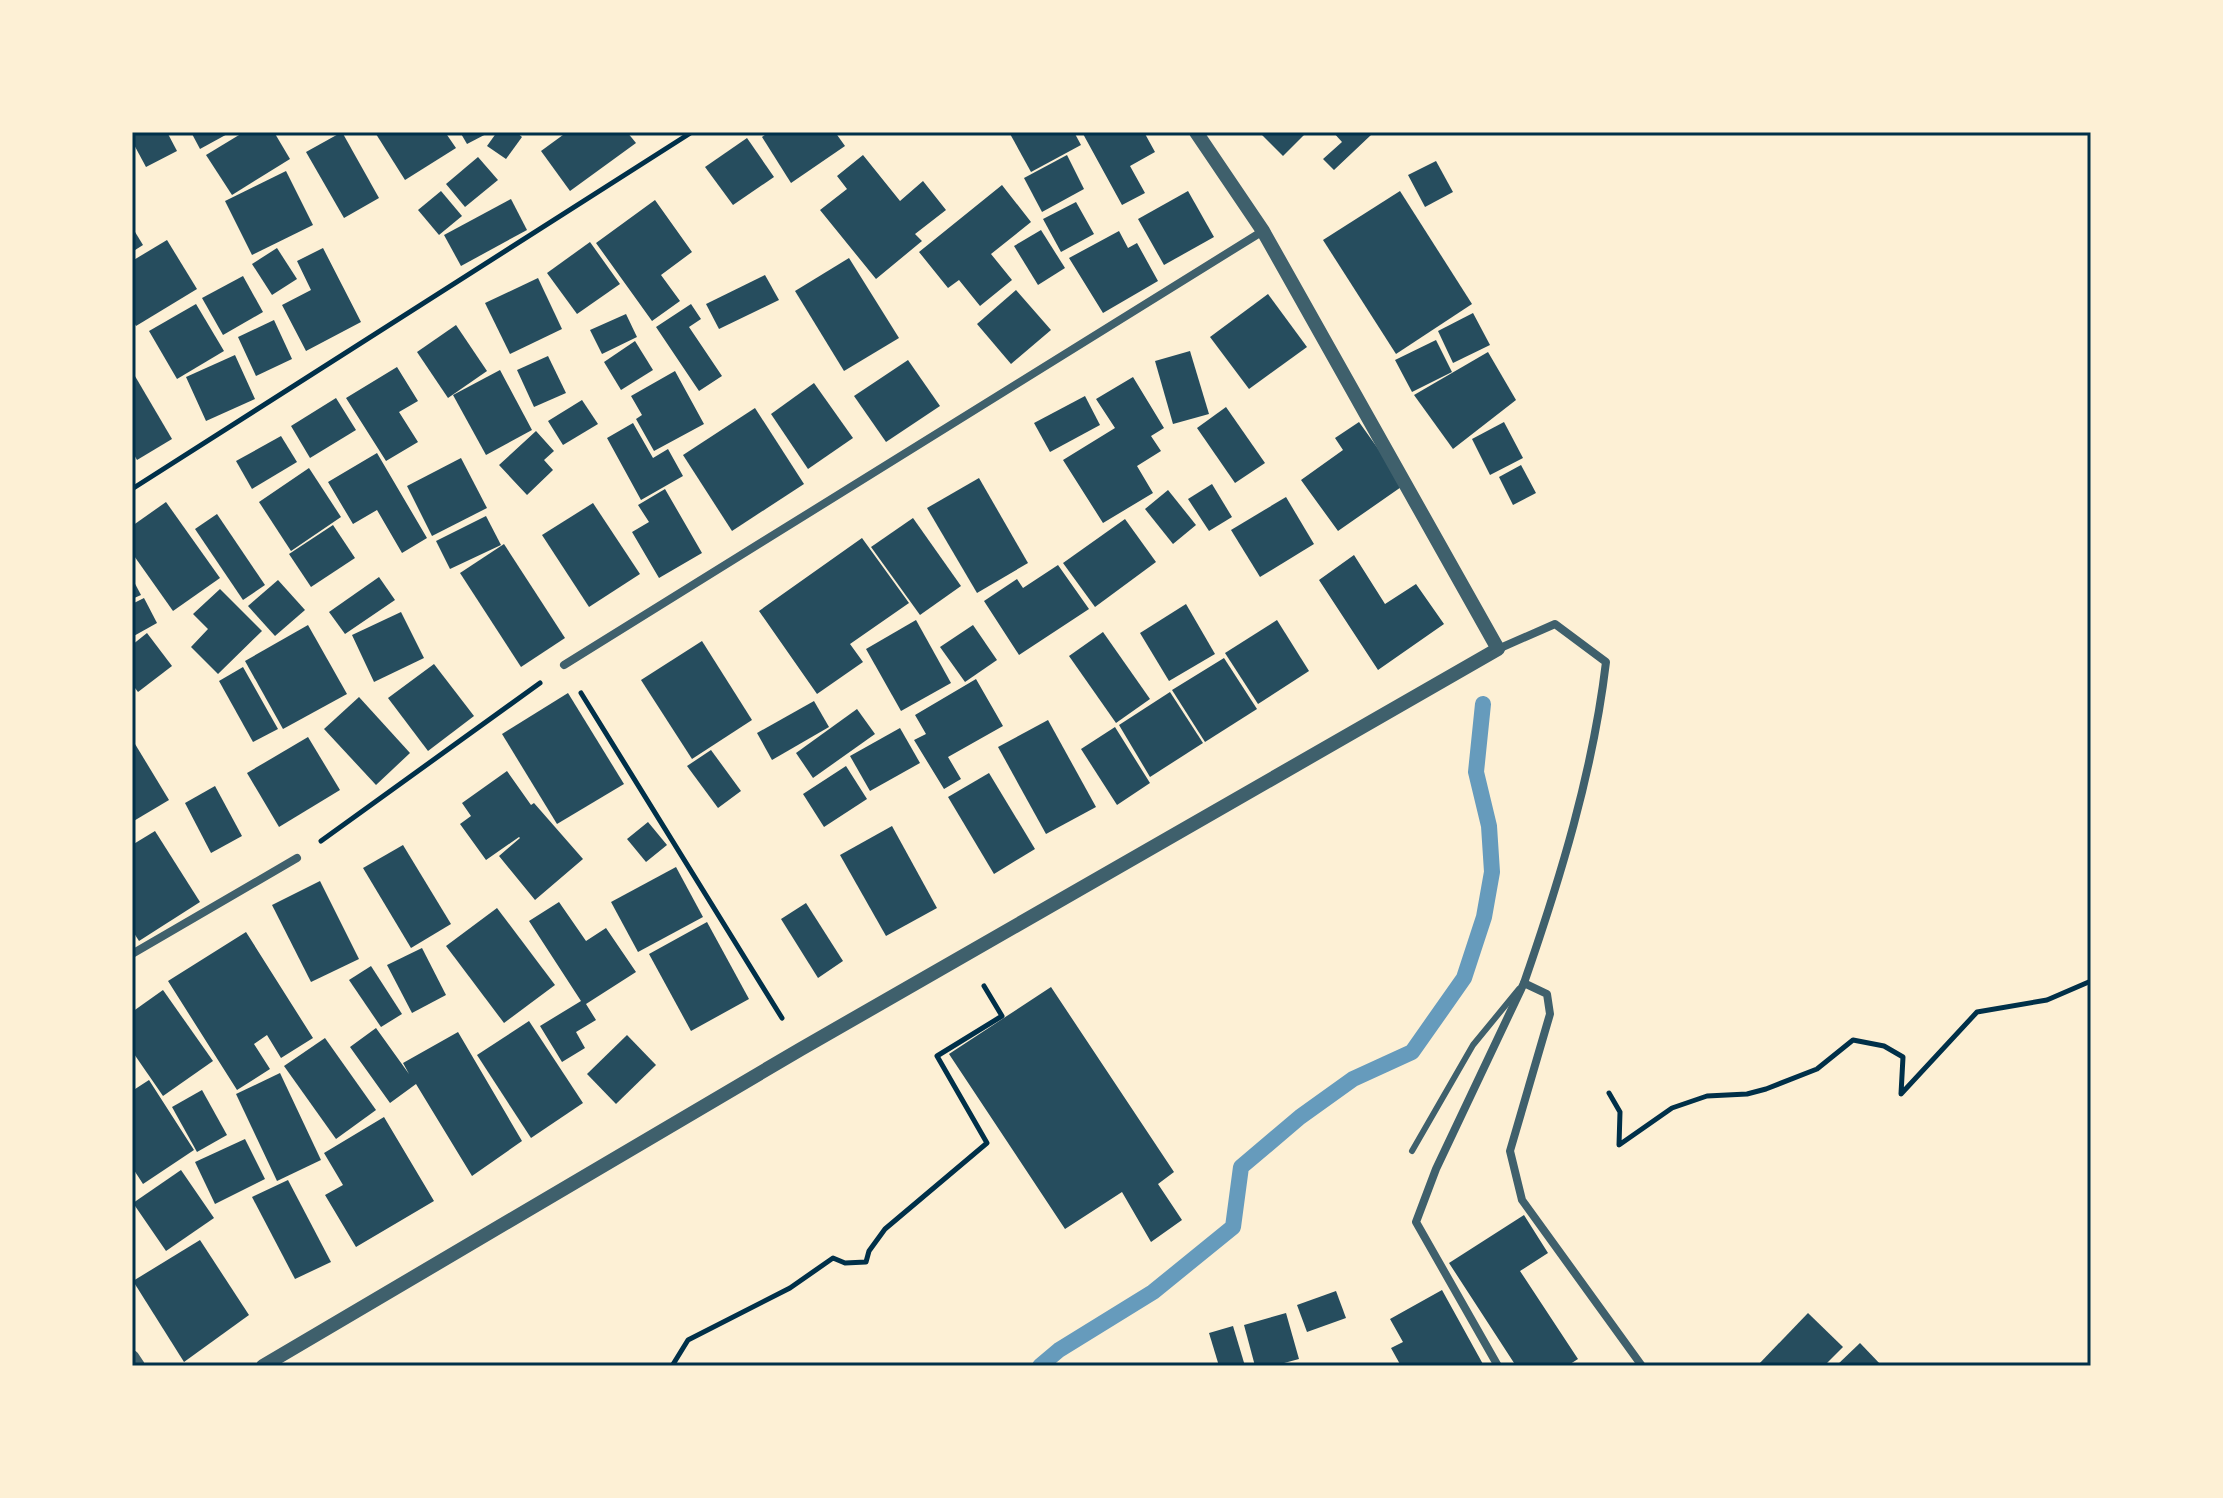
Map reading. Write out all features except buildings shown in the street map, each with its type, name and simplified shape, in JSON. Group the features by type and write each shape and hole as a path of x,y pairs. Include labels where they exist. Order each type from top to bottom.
{"street":[{"path":"1196,132 1263,231 1498,649"},
{"path":"564,665 1263,231"},
{"path":"263,1366 964,955 1498,649 1555,624 1606,662 1601,710 1557,888 1524,983 1436,1169 1416,1222 1498,1366"},
{"path":"132,954 297,858"},
{"path":"1524,983 1547,994 1550,1014 1510,1151 1522,1200 1642,1366"},
{"path":"132,1357 138,1366"}],"lane":[{"path":"1412,1151 1473,1045 1524,983"}],"path":[{"path":"132,489 692,132"},
{"path":"297,858 564,665 801,1049"},
{"path":"672,1366 688,1340 790,1288 833,1258 845,1263 866,1262 869,1251 885,1229 987,1143 937,1056 1002,1016 964,955"},
{"path":"1609,1093 1620,1112 1619,1145 1672,1108 1707,1096 1747,1094 1766,1089 1817,1069 1853,1040 1884,1046 1903,1057 1901,1094 1977,1012 2047,1000 2091,981"}],"waterway":[{"path":"1040,1366 1059,1350 1153,1292 1233,1227 1241,1167 1300,1117 1353,1079 1412,1052 1464,978 1484,917 1492,872 1489,826 1476,772 1483,704"}]}
